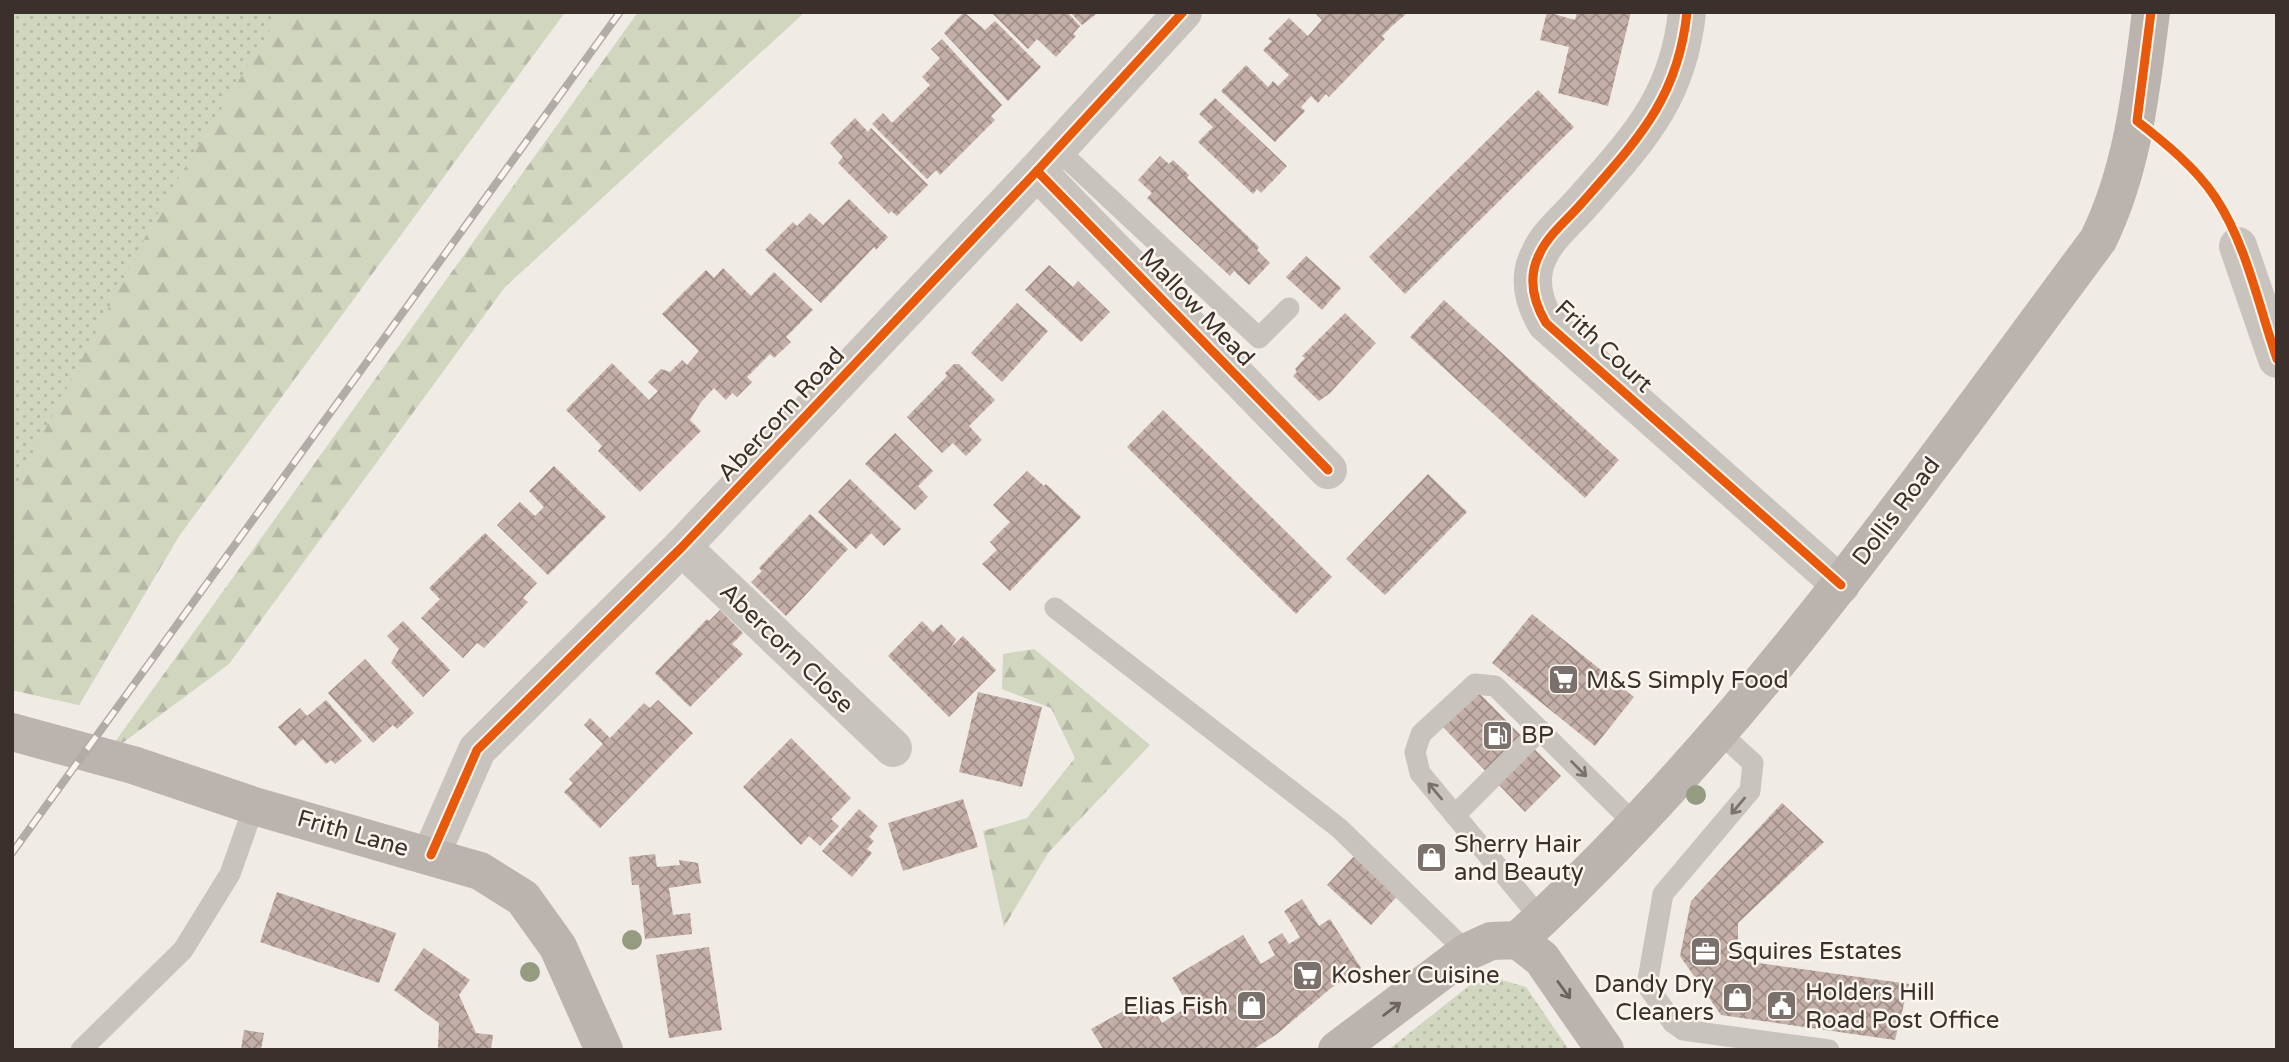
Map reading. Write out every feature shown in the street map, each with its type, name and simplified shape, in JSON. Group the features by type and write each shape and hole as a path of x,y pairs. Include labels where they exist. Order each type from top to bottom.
{"main road":[{"name":"Dollis Road","path":"1530,929 1635,824 1719,732 1841,585 2098,240 2115,205 2137,121 2151,12"},
{"name":"Frith Lane","path":"12,732 133,765 254,806 431,855 480,872 523,898 558,947 604,1050"},
{"path":"1337,1050 1467,952 1491,941 1530,929 1542,959 1605,1050"}],"street":[{"name":"Abercorn Road","path":"431,855 477,750 682,547 1183,12"},
{"name":"Frith Court","path":"1687,12 1672,81 1657,110 1636,142 1540,252 1532,289 1536,307 1546,323 1841,585"},
{"name":"Mallow Mead","path":"1047,160 1328,470"},
{"path":"2238,246 2277,359"},
{"name":"Abercorn Close","path":"682,547 892,748"}],"lane":[{"path":"1047,160 1259,338 1289,307"},
{"path":"1055,608 1339,828 1467,952"},
{"path":"1530,929 1455,815 1420,774 1415,752 1421,734 1475,684 1495,686 1635,824"},
{"path":"1455,815 1540,730"},
{"path":"1719,732 1753,763 1750,791 1663,894 1647,985 1673,1023 1683,1030 1829,1050"},
{"path":"81,1050 183,950 196,932 229,874 254,806"}],"green space":[{"path":"12,12 565,12 179,536 79,705 12,690"},
{"path":"281,12 565,12 179,536 79,705 12,690 12,493 163,203"},
{"path":"638,12 805,12 505,287 229,664 105,756"},
{"path":"1034,649 1150,745 1048,853 1004,927 983,831 1027,818 1075,758 1051,708 1002,689 1003,654"},
{"path":"1498,979 1526,987 1569,1050 1388,1050 1470,985"}],"building":[{"path":"964,12 985,30 995,21 1041,67 1008,101 944,33"},
{"path":"991,12 1067,12 1080,26 1073,34 1076,36 1056,57 1037,39 1028,49"},
{"path":"1070,12 1099,12 1082,25"},
{"path":"1314,12 1406,14 1382,36 1385,39 1329,97 1326,94 1318,103 1311,96 1301,107 1305,111 1275,142 1221,91 1246,65 1268,87 1273,81 1278,86 1289,75 1263,50 1272,41 1268,39 1289,18 1308,36 1322,20"},
{"path":"1547,12 1575,20 1577,12 1631,12 1608,106 1558,93 1569,47 1540,40"},
{"path":"942,39 1002,105 991,116 995,120 940,175 936,170 927,179 872,124 883,113 892,123 930,85 922,77 940,58 931,49"},
{"path":"1538,90 1574,127 1405,294 1369,257"},
{"path":"1215,98 1287,166 1261,193 1257,189 1253,194 1198,142 1213,127 1199,114"},
{"path":"855,118 868,132 871,128 928,185 897,216 891,211 889,214 838,163 843,157 830,143"},
{"path":"1160,156 1169,164 1173,160 1189,175 1187,178 1259,247 1257,250 1270,263 1249,285 1234,271 1230,276 1147,198 1152,193 1138,180"},
{"path":"849,199 888,237 876,250 874,247 821,303 765,250 793,222 797,226 810,213 823,225"},
{"path":"1306,256 1341,288 1322,310 1286,277"},
{"path":"1049,265 1073,287 1078,281 1110,312 1081,342 1025,290"},
{"path":"723,268 751,296 774,272 813,310 786,337 791,342 774,358 770,354 747,377 752,382 737,397 732,393 726,400 714,388 690,420 701,431 640,492 598,451 602,446 566,410 612,363 649,400 658,391 648,382 661,369 670,372 682,360 687,365 699,351 662,314 706,270 714,278"},
{"path":"1444,300 1619,460 1585,498 1410,337"},
{"path":"1017,303 1048,331 1002,382 971,353"},
{"path":"1345,313 1376,343 1330,393 1319,401 1293,376 1297,372 1295,369 1305,358 1302,356"},
{"path":"954,364 959,364 995,400 969,426 982,440 966,456 953,443 942,453 907,417 947,376 945,373"},
{"path":"1163,410 1332,577 1296,614 1127,447"},
{"path":"895,433 933,471 918,486 928,497 915,510 865,464"},
{"path":"554,466 606,517 548,575 497,525 520,502 535,516 544,507 529,491"},
{"path":"1027,471 1044,486 1046,484 1081,517 1010,591 982,564 997,550 990,542 1010,522 993,505"},
{"path":"1428,474 1467,512 1385,595 1346,559"},
{"path":"850,479 901,529 884,546 871,533 856,549 818,512"},
{"path":"810,514 848,549 786,616 751,582 762,571 759,568"},
{"path":"485,533 537,583 523,598 528,602 484,648 477,643 463,658 421,618 440,599 429,588"},
{"path":"720,610 743,633 732,644 743,654 690,707 655,673 707,619 709,621"},
{"name":"M&S Simply Food","path":"1532,614 1634,697 1595,746 1492,663"},
{"path":"403,621 450,670 423,697 391,663 399,649 387,636"},
{"path":"922,621 933,632 941,624 956,639 951,647 963,636 996,670 949,717 888,656"},
{"path":"365,659 414,713 397,729 393,725 373,743 328,693"},
{"path":"978,692 1042,707 1022,787 959,772"},
{"path":"1479,693 1561,776 1525,812 1443,727"},
{"path":"326,700 362,741 335,764 331,760 326,764 303,739 295,746 278,727 300,708 307,716"},
{"path":"658,700 693,733 600,828 564,792 573,783 569,779 603,744 584,725 590,718 610,738 644,703 650,708"},
{"path":"791,738 851,798 831,819 839,826 820,846 809,836 801,845 743,787"},
{"path":"963,799 978,847 903,871 888,823"},
{"path":"1782,803 1824,842 1738,923 1738,943 1751,962 1909,984 1895,1040 1721,1015 1680,956 1691,901"},
{"path":"859,809 878,826 869,837 874,841 867,849 872,853 852,877 822,851"},
{"path":"1357,853 1401,892 1371,925 1327,885"},
{"path":"655,854 657,867 680,865 679,860 698,863 701,883 669,888 673,915 690,913 692,934 645,939 639,885 632,885 629,857"},
{"path":"277,892 396,933 379,983 260,942"},
{"path":"1302,899 1319,926 1330,919 1361,968 1331,988 1277,1034 1252,1050 1104,1050 1091,1029 1147,998 1162,1023 1189,1006 1172,978 1243,935 1261,964 1275,955 1268,942 1282,933 1289,944 1300,937 1284,911"},
{"path":"709,947 722,1030 669,1038 656,955"},
{"path":"424,948 470,980 459,995 476,1033 493,1035 491,1050 438,1050 439,1023 394,990"},
{"path":"244,1030 264,1033 261,1050 241,1050"}],"railway":[{"path":"12,853 620,12"}],"cycle path":[{"path":"431,855 477,750 682,547 1037,171 1183,12"},
{"path":"1687,12 1682,43 1664,95 1636,139 1544,246 1534,271 1535,298 1546,323 1841,585"},
{"path":"2151,12 2137,121 2189,166 2207,186 2226,215 2251,276 2277,359"},
{"path":"1037,171 1328,470"}],"place":[{"name":"M&S Simply Food","path":"1563,680"},
{"name":"BP","path":"1498,735"},
{"name":"Sherry Hair and Beauty","path":"1431,858"},
{"name":"Squires Estates","path":"1705,951"},
{"name":"Kosher Cuisine","path":"1308,975"},
{"name":"Dandy Dry Cleaners","path":"1737,998"},
{"name":"Elias Fish","path":"1251,1006"},
{"name":"Holders Hill Road Post Office","path":"1782,1006"}]}
